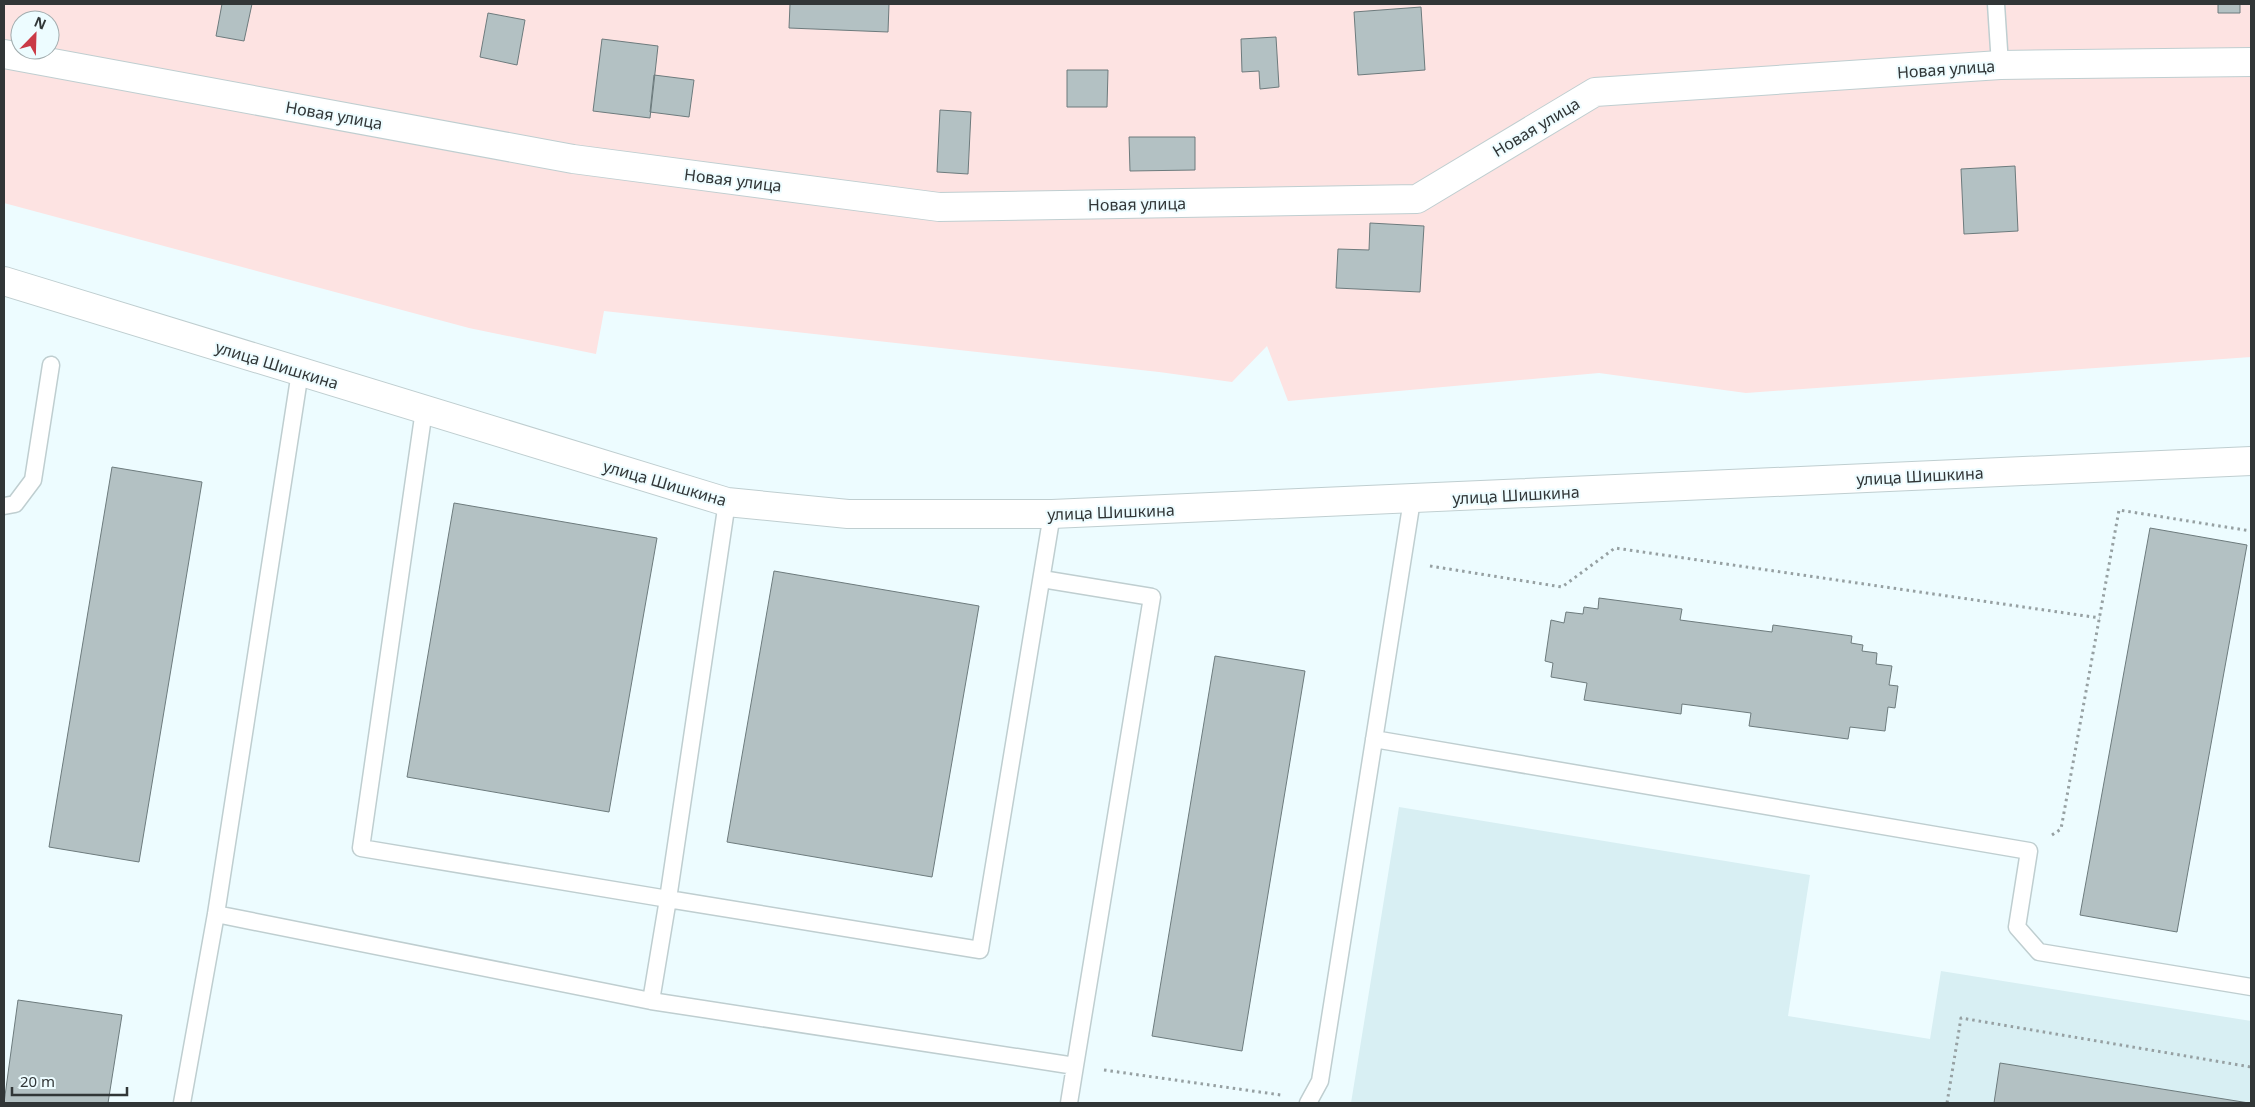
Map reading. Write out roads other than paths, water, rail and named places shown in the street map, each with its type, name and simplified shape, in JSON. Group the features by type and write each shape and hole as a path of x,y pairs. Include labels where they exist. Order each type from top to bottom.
{"street":[{"name":"Новая улица","path":"4,54 573,159 939,207 1417,200 1595,92 2000,65 2251,62"},
{"name":"улица Шишкина","path":"4,281 727,502 848,514 1052,514 1412,500 2251,461"}],"lane":[{"path":"1996,4 2000,65"},
{"path":"4,506 15,504 33,480 50,365"},
{"path":"182,1103 216,914 300,372"},
{"path":"424,410 361,848 668,899 980,950 1052,514"},
{"path":"1308,1101 1320,1081 1412,500"},
{"path":"651,1001 727,502"},
{"path":"1042,578 1152,597 1069,1103"},
{"path":"1374,739 2029,851 2017,927 2039,952 2251,987"},
{"path":"216,914 651,1001 1075,1066"}]}
